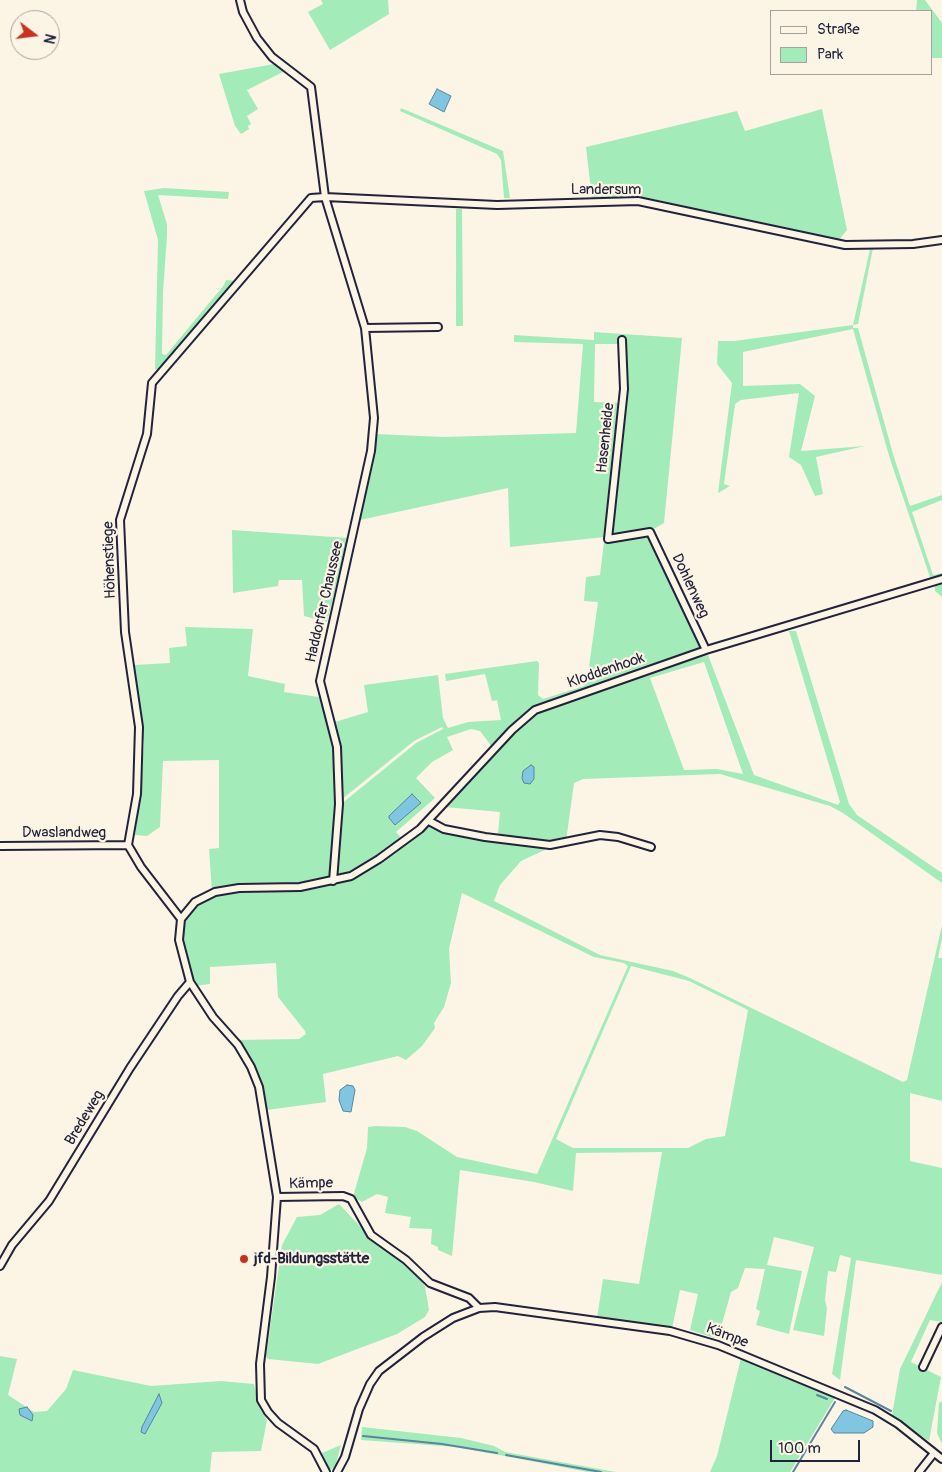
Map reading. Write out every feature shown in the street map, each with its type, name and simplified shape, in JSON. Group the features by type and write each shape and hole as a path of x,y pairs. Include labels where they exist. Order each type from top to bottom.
{"street":[{"path":"240,0 243,12 257,38 272,57 312,88 324,197 365,328 438,327"},
{"name":"Landersum","path":"324,197 497,205 638,201 838,244 913,244 942,240"},
{"name":"Höhenstiege","path":"128,844 137,794 139,727 125,632 120,520 147,434 152,383 311,198 324,197"},
{"name":"Haddorfer Chaussee","path":"334,880 339,804 337,747 320,681 371,451 374,418 365,328"},
{"name":"Hasenheide","path":"622,340 624,389 608,538 650,532"},
{"name":"Dohlenweg","path":"650,532 706,650"},
{"name":"Kloddenhook","path":"182,919 195,902 215,892 239,888 300,887 351,876 379,859 429,821 512,730 534,710 706,650 942,579"},
{"path":"429,821 452,831 550,845 600,835 618,837 651,848"},
{"path":"128,844 141,868 182,919 179,940 190,982 213,1017 238,1045 251,1067 259,1087 277,1197 259,1390 268,1412 314,1448 326,1472"},
{"name":"Dwaslandweg","path":"0,846 128,844"},
{"name":"Bredeweg","path":"0,1266 12,1245 49,1201 130,1068 178,996 190,982"},
{"name":"Kämpe","path":"277,1197 343,1196 351,1199 371,1235 406,1260 430,1284 469,1298 479,1308"},
{"name":"Kämpe","path":"337,1472 345,1457 359,1408 370,1384 379,1371 423,1337 453,1318 479,1308 520,1310 688,1335 718,1345 875,1410 898,1424 942,1459"},
{"path":"923,1367 942,1328"},
{"path":"919,1472 934,1453"}],"green space":[{"path":"321,0 388,0 389,14 330,50 308,12 323,4"},
{"path":"917,0 925,0 942,23 942,58 932,58 932,10 916,10"},
{"path":"274,64 285,71 247,90 258,109 247,116 251,124 248,126 249,129 241,134 235,126 219,74"},
{"path":"401,108 503,151 510,198 504,198 501,160 497,154 400,111"},
{"path":"822,109 847,230 838,241 652,199 592,199 586,147 737,111 745,131"},
{"path":"164,188 229,192 228,199 158,195 167,224 162,354 166,355 224,285 226,280 236,281 160,370 155,369 158,240 144,191"},
{"path":"456,209 462,209 463,326 456,326"},
{"path":"873,248 858,324 853,325 870,249"},
{"path":"853,325 853,328 858,328 893,454 910,506 942,495 942,500 912,512 933,575 942,573 942,597 935,591 934,580 931,580 890,459 853,329 743,352 743,386 800,384 815,396 801,451 865,446 816,457 823,494 815,496 801,465 789,457 799,393 741,400 735,404 724,484 730,486 718,493 732,383 717,364 718,341 734,341"},
{"path":"594,332 682,338 664,523 650,531 610,536 626,376 625,344 595,344 594,402 620,403 605,537 510,547 508,488 360,520 376,434 444,437 576,433 583,344 514,342 514,335 594,340"},
{"path":"232,530 348,538 327,622 304,616 302,580 279,580 278,586 233,593"},
{"path":"650,535 704,649 596,685 595,690 708,655 754,775 838,805 840,802 789,631 796,631 849,804 857,815 942,873 942,883 843,813 830,806 720,774 583,779 574,783 566,841 550,843 498,834 500,812 445,807 496,752 480,731 471,729 447,737 453,750 432,762 416,778 435,798 396,832 402,839 378,858 350,874 299,885 212,892 209,849 219,848 219,760 163,761 160,827 147,836 135,835 144,744 134,665 170,663 169,648 187,646 185,627 253,629 248,676 285,684 284,692 319,697 335,747 340,805 416,743 443,729 442,727 414,741 341,800 339,747 335,722 368,712 364,685 438,675 443,718 448,728 468,722 501,720 497,700 492,701 485,674 446,681 445,674 537,661 539,663 538,695 543,699 584,686 587,681 598,602 584,601 586,577 600,575 604,542","holes":["704,662 743,774 717,769 684,770 650,678"]},
{"path":"429,824 468,836 549,848 521,861 500,885 494,901 600,955 673,971 690,978 903,1082 907,1080 942,925 942,939 938,958 942,958 942,1101 910,1093 910,1161 942,1168 942,1275 856,1260 840,1380 832,1374 851,1258 840,1255 836,1272 828,1271 824,1336 793,1330 814,1247 795,1242 774,1237 767,1265 802,1271 789,1334 756,1325 760,1311 756,1309 765,1269 745,1268 738,1288 731,1292 719,1334 714,1338 690,1330 698,1294 680,1290 672,1329 597,1318 603,1279 639,1284 662,1152 576,1153 573,1191 534,1182 460,1170 452,1256 438,1250 438,1247 431,1244 432,1229 409,1228 411,1217 385,1213 388,1197 377,1194 362,1202 353,1197 367,1148 368,1127 375,1126 405,1127 417,1131 457,1157 537,1174 628,966 624,963 594,957 462,893 449,949 451,983 444,1007 434,1023 435,1028 422,1046 406,1060 398,1056 323,1074 326,1102 267,1110 265,1108 261,1085 254,1066 237,1040 299,1039 306,1034 278,997 276,963 210,967 210,984 194,986 182,942 183,920 196,903 217,894 238,890 334,882 421,831","holes":["631,966 689,981 748,1010 725,1136 706,1139 688,1148 573,1148 556,1139"]},
{"path":"339,1204 377,1244 397,1256 419,1276 425,1287 429,1310 425,1317 397,1334 318,1364 268,1359 266,1356 282,1245 297,1217 320,1215"},
{"path":"942,1282 942,1322 930,1320 911,1362 941,1377 929,1441 892,1415 900,1369"},
{"path":"0,1356 17,1359 8,1395 34,1412 47,1411 66,1389 73,1370 151,1386 221,1381 254,1384 260,1409 267,1420 261,1451 212,1452 210,1472 0,1472"},
{"path":"741,1358 836,1396 790,1472 710,1472 717,1456"},
{"path":"942,1401 942,1444 937,1433 939,1403"},
{"path":"362,1427 461,1438 494,1446 505,1452 616,1472 588,1472 457,1447 361,1440"},
{"path":"341,1445 336,1464 340,1465 329,1470 322,1453"}],"water":[{"path":"437,89 451,96 444,112 429,104"},
{"path":"531,765 534,767 534,779 530,784 524,783 522,778 523,771"},
{"path":"412,794 421,803 395,825 389,816"},
{"path":"347,1085 353,1086 355,1090 351,1112 343,1111 339,1100 340,1090"},
{"path":"159,1394 162,1403 145,1434 141,1432 142,1427"},
{"path":"27,1407 33,1415 32,1421 20,1415 19,1409"},
{"path":"846,1410 873,1421 873,1427 864,1433 834,1433 831,1429 843,1411"}],"waterway":[{"path":"845,1387 891,1411"},
{"path":"817,1395 827,1399"},
{"path":"793,1472 835,1402"},
{"path":"363,1436 442,1444 497,1453"},
{"path":"506,1455 601,1472"}],"place":[{"name":"jfd-Bildungsstätte","path":"244,1259"}]}
